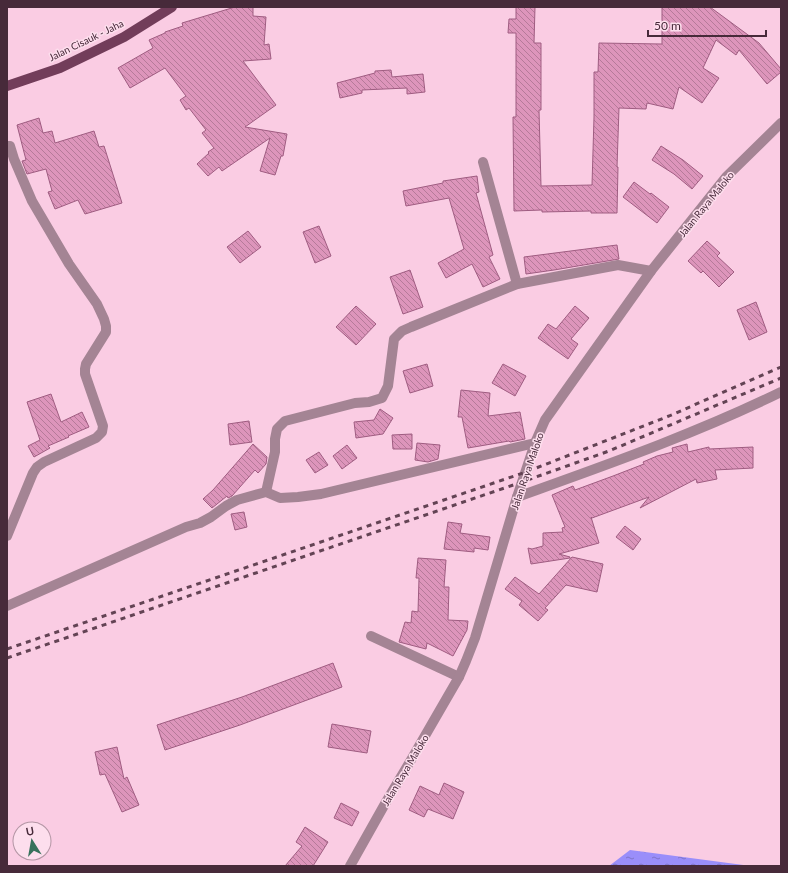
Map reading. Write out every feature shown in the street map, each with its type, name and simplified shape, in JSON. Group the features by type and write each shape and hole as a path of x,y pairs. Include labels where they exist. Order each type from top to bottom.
{"main road":[{"name":"Jalan Cisauk - Jaha","path":"7,86 60,68 124,36 172,7"}],"street":[{"name":"Jalan Raya Maloko","path":"350,866 459,677 475,638 517,497 535,443 545,420 651,272 726,177 781,123"},
{"path":"7,146 10,146 32,201 69,264 97,304 106,326 106,332 86,364 85,369 85,374 103,426 102,432 96,438 44,462 37,467 33,473 7,536"},
{"path":"483,162 517,284"},
{"path":"266,492 275,452 277,429 285,421 355,403 368,402 382,398 388,386 394,339 402,331 517,284 618,265 651,272"},
{"path":"517,497 699,430 781,392"},
{"path":"7,606 186,527 200,523 238,500 266,492 280,498 321,494 535,443"},
{"path":"371,636 459,677"}],"water":[{"path":"630,850 751,866 609,866"}],"building":[{"path":"235,7 253,7 253,16 266,17 264,45 269,44 271,59 243,61 276,105 245,127 287,134 283,156 281,156 275,175 260,171 270,138 222,171 219,167 208,176 197,164 214,148 202,133 206,130 189,108 186,110 180,100 186,96 165,68 130,88 118,68 153,48 149,40 165,32 183,26 182,23"},
{"path":"516,7 535,7 534,43 541,43 541,110 539,110 541,186 592,185 594,72 598,72 599,43 662,44 662,7 710,7 759,43 781,69 781,72 767,84 739,50 736,55 716,40 703,68 719,78 702,103 679,87 673,109 647,103 646,109 619,108 617,213 591,213 591,211 542,212 542,210 514,211 513,117 516,117 516,33 508,33 509,19 516,19"},
{"path":"391,70 392,77 423,74 425,92 407,94 407,88 362,90 362,93 340,98 337,83 375,73 375,71"},
{"path":"39,118 43,133 52,131 55,143 94,131 99,147 104,146 122,203 85,214 78,200 55,209 48,192 52,191 46,169 27,174 22,161 26,160 17,125"},
{"path":"661,146 683,160 703,176 692,189 674,174 652,160"},
{"path":"477,176 479,192 476,193 493,255 489,257 500,279 483,287 472,264 446,278 438,263 464,249 449,198 406,206 403,191 443,183 443,181"},
{"path":"634,182 669,207 657,223 623,197"},
{"path":"319,226 331,256 315,263 303,232"},
{"path":"248,231 261,247 240,263 227,247"},
{"path":"707,241 720,253 717,256 734,272 719,287 703,271 701,273 688,261"},
{"path":"617,245 619,259 526,274 524,257"},
{"path":"410,270 423,307 403,314 390,277"},
{"path":"756,302 767,332 749,340 737,310"},
{"path":"356,306 376,324 356,345 336,327"},
{"path":"575,306 589,318 571,339 578,344 568,359 538,338 548,324 556,329"},
{"path":"427,364 433,386 410,393 403,371"},
{"path":"503,364 526,376 515,396 492,383"},
{"path":"461,390 490,393 488,416 520,412 525,439 468,448 462,417 458,417"},
{"path":"51,394 61,422 82,412 89,427 48,446 50,448 34,457 28,446 40,440 27,402"},
{"path":"380,409 393,418 383,434 356,438 354,422 374,420"},
{"path":"249,421 252,442 230,445 228,424"},
{"path":"412,434 412,449 393,449 392,435"},
{"path":"417,443 440,445 438,459 428,462 415,460"},
{"path":"253,444 267,457 266,464 258,473 255,470 232,496 228,498 227,496 212,508 203,499 213,490"},
{"path":"687,444 688,452 709,447 709,449 753,447 753,468 715,470 717,479 697,483 696,479 640,508 649,497 592,518 591,517 599,543 559,554 570,558 531,564 528,548 532,549 543,546 543,533 563,532 562,528 565,527 552,495 573,486 575,490 613,476 644,464 643,462 657,456 673,452 672,448"},
{"path":"347,445 357,458 342,469 333,456"},
{"path":"319,452 328,465 315,473 306,460"},
{"path":"244,512 247,527 235,530 231,514"},
{"path":"448,522 462,524 460,533 490,537 488,550 474,548 474,552 444,549"},
{"path":"625,526 641,539 633,550 616,537"},
{"path":"572,557 603,564 597,592 566,585 545,608 548,610 538,621 519,605 522,601 505,589 515,577 539,594"},
{"path":"418,558 446,560 444,587 449,587 448,620 468,621 467,630 453,656 427,643 426,649 399,642 405,622 411,623 412,611 418,612 419,578 416,578"},
{"path":"333,663 342,687 240,725 165,750 157,725 242,697"},
{"path":"332,724 371,731 367,753 328,747"},
{"path":"117,747 124,779 127,777 139,805 122,812 105,774 100,775 95,752"},
{"path":"444,783 464,792 453,819 428,809 424,817 409,810 420,786 439,795"},
{"path":"341,803 359,812 352,826 334,818"},
{"path":"305,827 328,842 313,866 285,866 302,846 296,842"}],"railway":[{"path":"7,649 526,472 669,416 781,367"},
{"path":"7,658 609,451 781,378"}]}
